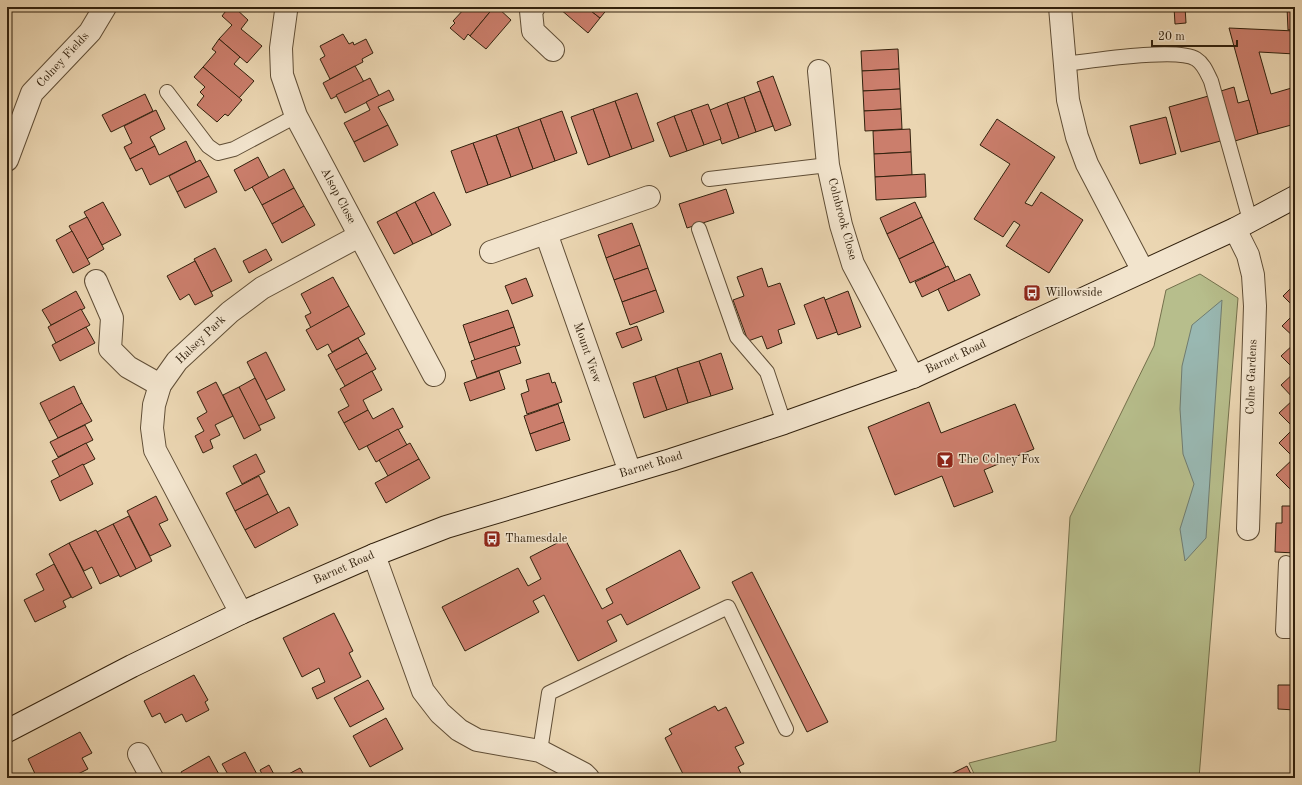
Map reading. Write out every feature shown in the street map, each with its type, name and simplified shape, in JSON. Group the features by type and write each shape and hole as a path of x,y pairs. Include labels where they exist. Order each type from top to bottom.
{"street":[{"name":"Colney Fields","path":"7,160 32,93 90,32 105,7"},
{"name":"Alsop Close","path":"287,7 281,48 282,75 296,116 434,375"},
{"path":"534,7 531,11 533,31 553,50"},
{"path":"1060,7 1068,100 1076,137 1087,164 1143,271"},
{"name":"Colnbrook Close","path":"819,71 828,165 841,225 853,264 913,377"},
{"path":"491,252 649,197"},
{"name":"Barnet Road","path":"7,731 132,666 241,613 374,555 446,527 784,424 913,377 1243,224 1295,197"},
{"name":"Colne Gardens","path":"1243,224 1253,275 1255,306 1248,529"},
{"name":"Mount View","path":"546,233 630,472"},
{"name":"Halsey Park","path":"241,613 155,450 152,428 154,405 160,385 177,362 230,312 262,288 359,236"},
{"path":"96,281 112,318 110,349 128,367 160,385"},
{"path":"374,555 423,691 440,713 459,730 477,740 540,751 584,774 588,778"},
{"path":"139,754 152,778"}],"lane":[{"path":"1065,64 1147,54 1184,55 1195,59 1205,68 1211,81 1243,224"},
{"path":"167,92 208,146 218,153 234,150 296,116"},
{"path":"708,179 828,165"},
{"path":"699,229 736,337 767,372 784,424"},
{"path":"1286,563 1283,631 1295,631"},
{"path":"540,751 549,693 728,607 786,729"}],"green space":[{"path":"1200,274 1238,298 1199,778 976,778 969,763 1056,741 1070,517 1154,346 1166,290"}],"water":[{"path":"1222,300 1206,538 1185,561 1180,529 1194,484 1183,454 1180,409 1182,366 1192,325"}],"building":[{"path":"229,7 234,7 248,20 241,29 262,46 247,63 219,39 232,25 222,16"},
{"path":"466,7 494,7 470,36 468,34 464,40 450,28 455,23 453,21"},
{"path":"494,7 497,7 511,20 486,49 470,36"},
{"path":"562,7 586,7 600,18 588,33 560,9"},
{"path":"586,7 609,7 600,18"},
{"path":"1174,7 1185,7 1186,23 1175,24"},
{"path":"1287,7 1295,7 1295,29 1288,30"},
{"path":"1229,28 1295,31 1295,54 1259,52 1271,94 1295,87 1295,124 1258,134"},
{"path":"343,34 349,44 353,42 354,45 366,39 373,53 362,59 363,62 330,79 320,59 325,56 320,46"},
{"path":"219,39 240,57 234,64 254,81 239,98 203,67 216,52 212,49"},
{"path":"898,49 899,69 862,71 861,51"},
{"path":"355,66 364,82 331,99 323,83"},
{"path":"203,67 242,100 228,116 225,114 217,122 197,105 204,96 200,92 205,87 194,77"},
{"path":"899,69 900,89 863,91 862,71"},
{"path":"773,76 791,125 775,131 757,82"},
{"path":"370,78 379,96 345,113 336,95"},
{"path":"1234,87 1238,103 1249,100 1258,134 1235,141 1221,91"},
{"path":"900,89 901,109 864,111 863,91"},
{"path":"389,90 394,100 378,107 388,125 354,142 344,123 370,110 366,102"},
{"path":"760,91 773,126 756,132 744,97"},
{"path":"637,93 654,141 632,149 615,101"},
{"path":"145,94 153,111 111,132 102,115"},
{"path":"1212,95 1224,140 1181,152 1169,107"},
{"path":"744,97 756,132 739,138 727,103"},
{"path":"615,101 632,149 610,157 593,109"},
{"path":"727,103 739,138 722,144 710,110"},
{"path":"708,104 721,139 704,145 691,110"},
{"path":"593,109 610,157 588,165 571,117"},
{"path":"901,109 902,129 865,131 864,111"},
{"path":"156,110 165,129 150,137 155,146 130,159 124,147 132,143 124,126"},
{"path":"691,110 704,145 687,151 674,116"},
{"path":"562,111 577,153 555,161 540,119"},
{"path":"674,116 687,151 670,157 657,123"},
{"path":"1166,117 1176,154 1140,164 1130,126"},
{"path":"540,119 555,161 533,169 518,127"},
{"path":"997,119 1055,157 1025,203 1032,206 1041,192 1083,220 1049,273 1006,246 1020,225 1014,221 1003,237 974,219 1010,164 980,145"},
{"path":"388,125 398,145 364,162 354,142"},
{"path":"518,127 533,169 511,177 496,135"},
{"path":"910,129 911,152 874,154 873,131"},
{"path":"496,135 511,177 488,185 473,143"},
{"path":"186,141 196,162 150,185 142,168 136,171 130,159 155,146 159,155"},
{"path":"473,143 488,185 466,193 451,151"},
{"path":"911,152 912,175 875,177 874,154"},
{"path":"258,157 269,178 245,191 234,170"},
{"path":"200,160 209,176 177,192 169,176"},
{"path":"284,169 294,188 262,205 252,187"},
{"path":"925,174 926,197 876,200 875,177"},
{"path":"209,176 217,192 185,208 177,192"},
{"path":"294,188 304,206 272,224 262,205"},
{"path":"726,189 734,213 687,228 679,204"},
{"path":"434,192 451,225 432,235 415,202"},
{"path":"103,202 121,235 102,245 84,212"},
{"path":"415,202 432,235 413,244 396,212"},
{"path":"915,202 922,217 887,234 880,218"},
{"path":"304,206 315,225 282,243 272,224"},
{"path":"396,212 413,244 394,254 377,222"},
{"path":"87,217 104,249 87,259 69,226"},
{"path":"922,217 934,242 899,259 887,234"},
{"path":"632,223 640,245 606,258 598,235"},
{"path":"72,231 90,264 73,273 56,240"},
{"path":"934,242 946,267 910,283 899,259"},
{"path":"640,245 648,268 614,280 606,258"},
{"path":"215,248 232,281 211,292 194,259"},
{"path":"266,249 272,260 249,273 243,261"},
{"path":"195,261 213,296 195,305 189,294 180,300 167,276"},
{"path":"948,266 955,281 922,297 915,282"},
{"path":"648,268 656,290 622,302 614,280"},
{"path":"762,268 768,287 780,283 795,324 778,330 782,343 767,349 762,336 748,341 733,300 744,296 737,277"},
{"path":"970,274 980,295 948,311 938,289"},
{"path":"333,277 349,306 311,328 305,316 311,313 301,294"},
{"path":"526,278 533,296 512,304 505,286"},
{"path":"1295,284 1295,308 1283,296"},
{"path":"656,290 664,312 630,325 622,302"},
{"path":"76,291 85,308 51,325 42,310"},
{"path":"848,291 861,327 838,335 825,300"},
{"path":"824,297 837,332 817,339 804,305"},
{"path":"349,306 365,334 332,352 328,344 317,350 306,330"},
{"path":"81,309 90,325 56,343 48,327"},
{"path":"508,310 514,327 469,343 463,325"},
{"path":"1295,313 1295,338 1282,326"},
{"path":"637,326 642,340 622,348 616,333"},
{"path":"86,327 95,343 60,361 52,345"},
{"path":"514,327 520,345 475,360 469,343"},
{"path":"358,338 367,353 336,370 328,355"},
{"path":"1295,343 1295,370 1281,356"},
{"path":"515,346 521,363 477,378 471,361"},
{"path":"266,352 285,390 266,400 247,362"},
{"path":"367,353 376,369 345,386 336,370"},
{"path":"721,353 733,389 711,396 699,361"},
{"path":"699,361 711,396 688,403 677,368"},
{"path":"677,368 688,403 667,410 655,376"},
{"path":"372,371 382,390 363,400 368,410 344,423 338,412 349,406 340,389"},
{"path":"499,371 505,389 470,401 464,383"},
{"path":"1295,372 1295,400 1281,385"},
{"path":"549,373 552,383 555,382 562,402 527,414 521,394 529,391 526,380"},
{"path":"655,376 667,410 644,418 633,383"},
{"path":"255,378 275,418 258,426 239,387"},
{"path":"216,382 233,416 215,425 220,435 210,440 213,448 203,453 195,436 204,431 197,418 207,412 197,392"},
{"path":"74,386 82,403 49,421 40,403"},
{"path":"239,387 261,430 244,439 223,395"},
{"path":"1294,399 1295,400 1295,429 1279,413"},
{"name":"The Colney Fox","path":"929,402 941,433 1015,404 1034,449 984,470 993,492 954,507 942,476 895,495 868,427"},
{"path":"82,403 92,421 58,438 49,421"},
{"path":"558,404 564,422 530,434 524,416"},
{"path":"393,408 403,427 359,450 344,423 368,410 373,419"},
{"path":"564,422 570,440 536,451 530,434"},
{"path":"85,425 93,440 58,457 50,442"},
{"path":"1294,428 1295,429 1295,459 1279,443"},
{"path":"398,429 407,445 376,462 367,446"},
{"path":"86,443 95,459 60,477 52,461"},
{"path":"410,443 419,459 388,476 379,460"},
{"path":"256,454 265,472 242,484 233,466"},
{"path":"1294,458 1295,459 1295,494 1276,475"},
{"path":"419,459 430,478 386,503 375,483"},
{"path":"83,464 93,484 60,501 51,481"},
{"path":"259,476 268,494 235,511 226,493"},
{"path":"268,494 278,513 245,530 235,511"},
{"path":"156,496 168,520 159,524 171,546 150,556 127,511"},
{"path":"1282,506 1295,506 1295,553 1275,552 1276,523 1282,523"},
{"path":"289,507 298,525 255,548 245,530"},
{"path":"129,516 152,561 136,569 113,524"},
{"path":"113,524 136,569 120,577 97,532"},
{"path":"96,530 119,575 100,584 92,567 84,571 69,543"},
{"path":"565,539 602,609 613,603 606,589 680,550 700,588 627,625 621,614 607,621 617,641 578,661 544,595 533,601 539,612 465,651 442,607 518,568 528,586 541,579 530,557"},
{"path":"69,543 92,588 72,598 49,554"},
{"path":"54,564 71,597 63,601 66,607 35,622 24,600 44,590 36,574"},
{"path":"752,572 828,722 807,732 732,582"},
{"path":"334,613 353,651 349,653 361,677 317,699 312,688 325,682 319,668 302,677 283,638"},
{"path":"194,675 208,700 205,702 209,710 186,722 182,714 165,723 160,713 152,717 144,701"},
{"path":"368,680 384,709 350,727 334,698"},
{"path":"1278,685 1295,685 1295,710 1278,709"},
{"path":"715,706 718,711 726,707 744,743 735,747 744,764 738,767 743,778 694,778 693,775 685,778 665,738 672,734 669,729"},
{"path":"386,718 403,749 370,767 353,736"},
{"path":"80,732 92,753 82,758 88,769 70,778 37,778 28,759"},
{"path":"245,752 259,778 230,778 222,764"},
{"path":"209,756 221,778 184,778 181,772"},
{"path":"269,765 276,778 264,778 260,770"},
{"path":"967,766 973,778 943,778"},
{"path":"300,768 306,778 281,778"}],"place":[{"name":"Willowside","path":"1032,293"},
{"name":"The Colney Fox","path":"945,460"},
{"name":"Thamesdale","path":"492,539"}]}
